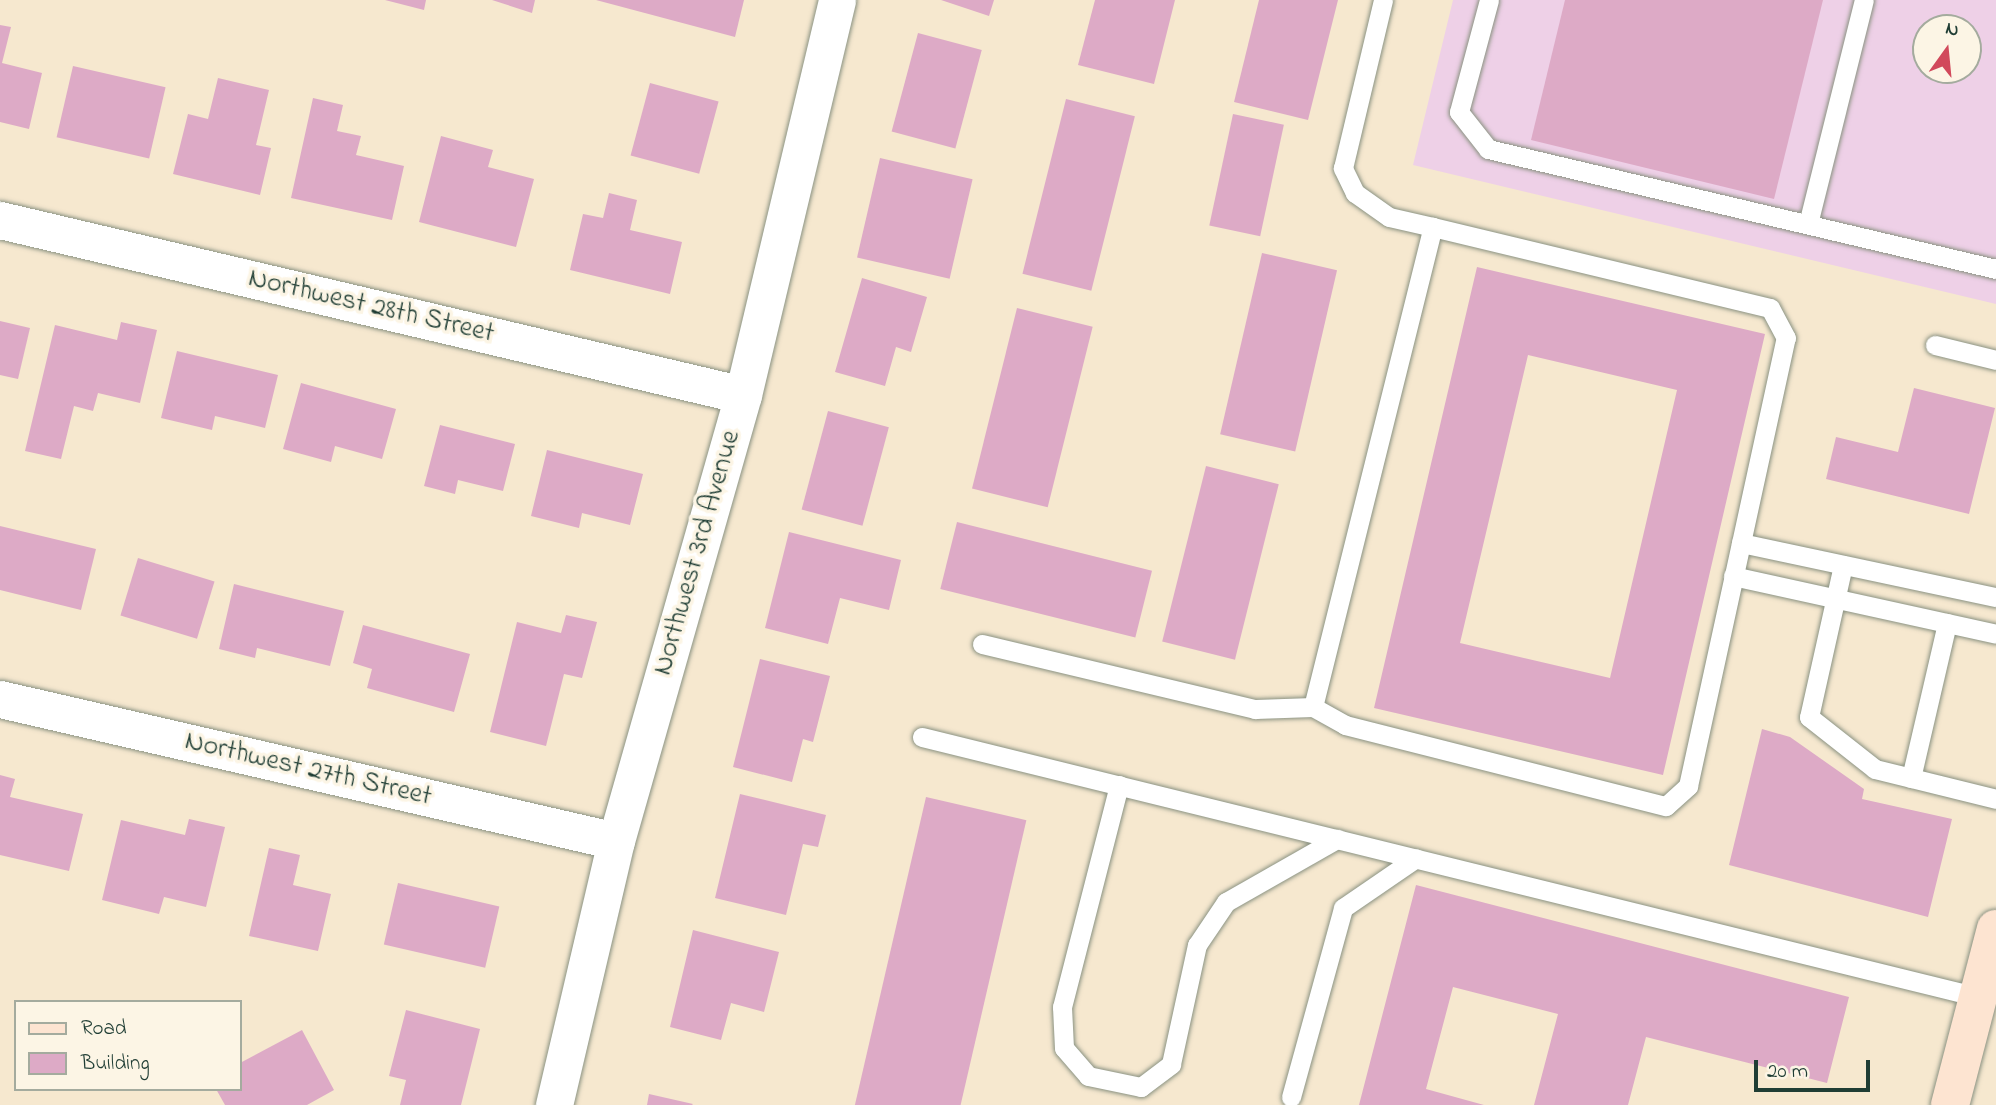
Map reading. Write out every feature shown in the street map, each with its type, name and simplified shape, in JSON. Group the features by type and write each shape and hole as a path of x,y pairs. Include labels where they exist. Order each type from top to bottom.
{"main road":[{"path":"1950,1105 1996,929"}],"street":[{"name":"Northwest 3rd Avenue","path":"554,1105 616,841 743,395 837,0"},
{"name":"Northwest 28th Street","path":"0,220 743,395"},
{"name":"Northwest 27th Street","path":"0,699 616,841"}],"lane":[{"path":"982,644 1255,709 1314,707 1345,725 1666,806 1688,786 1786,338 1770,308 1389,217 1355,193 1343,168 1383,0"},
{"path":"1489,0 1459,112 1488,149 1996,269"},
{"path":"1808,225 1864,0"},
{"path":"1314,707 1433,227"},
{"path":"1935,345 1996,360"},
{"path":"1741,543 1996,597"},
{"path":"1843,565 1810,716 1875,769 1996,799"},
{"path":"1733,576 1996,634"},
{"path":"1911,778 1947,623"},
{"path":"922,737 1978,997"},
{"path":"1119,785 1062,1007 1064,1048 1088,1076 1141,1087 1171,1065 1197,945 1226,902 1337,839"},
{"path":"1291,1097 1343,908 1416,858"}],"shaded area":[{"path":"1453,0 1996,0 1996,304 1413,165"}],"building":[{"path":"385,0 426,0 424,10"},
{"path":"492,0 535,0 532,13"},
{"path":"596,0 744,0 735,37"},
{"path":"941,0 994,0 989,16"},
{"path":"1095,0 1175,0 1154,84 1078,65"},
{"path":"1259,0 1338,0 1308,120 1234,102"},
{"path":"1565,0 1823,0 1774,199 1531,140"},
{"path":"0,25 11,27 2,63 42,73 29,129 0,122"},
{"path":"918,33 982,50 955,149 892,132"},
{"path":"73,66 166,87 149,158 57,137"},
{"path":"218,78 269,90 256,145 271,148 260,195 173,174 188,114 208,119"},
{"path":"650,83 719,101 699,174 631,155"},
{"path":"313,98 343,105 337,131 361,136 356,155 404,166 392,220 291,198"},
{"path":"1066,99 1135,116 1091,291 1022,274"},
{"path":"1233,114 1284,125 1260,236 1209,226"},
{"path":"441,136 493,150 488,167 534,179 516,247 419,222"},
{"path":"880,158 973,179 950,279 857,257"},
{"path":"609,193 637,200 630,230 682,242 670,294 570,270 583,214 603,218"},
{"path":"1262,253 1337,270 1295,452 1220,434"},
{"path":"1477,267 1765,334 1663,775 1374,708","holes":["1528,355 1677,390 1610,678 1460,643"]},
{"path":"862,278 927,297 911,352 896,347 885,386 835,372"},
{"path":"1017,308 1093,327 1048,507 972,488"},
{"path":"0,321 30,328 18,379 0,375"},
{"path":"121,322 157,330 140,403 98,393 93,411 74,406 61,459 25,451 55,325 117,340"},
{"path":"177,351 278,375 265,428 215,416 212,430 161,418"},
{"path":"301,383 396,409 382,459 335,446 331,462 283,449"},
{"path":"1914,388 1995,408 1969,514 1826,479 1836,437 1898,452"},
{"path":"828,411 889,427 862,526 802,510"},
{"path":"440,425 515,444 503,491 458,480 455,494 424,486"},
{"path":"547,450 643,474 630,525 582,513 579,528 531,516"},
{"path":"1206,466 1279,484 1235,660 1162,642"},
{"path":"957,522 1152,571 1135,638 940,589"},
{"path":"0,526 96,549 81,610 0,590"},
{"path":"789,532 901,560 889,610 840,598 828,644 765,628"},
{"path":"138,558 215,581 197,639 120,615"},
{"path":"234,584 344,611 330,666 257,648 255,658 219,649"},
{"path":"566,615 597,622 582,678 564,674 546,746 490,732 517,622 561,633"},
{"path":"363,625 470,654 454,712 367,688 372,669 353,663"},
{"path":"760,659 830,676 813,742 803,739 792,782 733,767"},
{"path":"1762,729 1790,737 1864,789 1862,799 1952,819 1928,917 1729,865"},
{"path":"0,775 15,779 10,797 83,814 69,871 0,855"},
{"path":"740,794 826,815 818,847 803,844 786,915 715,898"},
{"path":"926,797 1026,820 961,1105 855,1105"},
{"path":"189,819 225,827 206,907 164,897 159,914 102,900 121,820 185,835"},
{"path":"269,848 300,855 293,885 331,894 318,951 249,936"},
{"path":"398,883 499,906 485,968 384,944"},
{"path":"1416,885 1849,997 1827,1083 1646,1037 1628,1105 1534,1105 1558,1014 1453,987 1426,1089 1484,1105 1359,1105"},
{"path":"693,930 779,952 764,1012 731,1003 721,1040 670,1027"},
{"path":"406,1010 480,1029 461,1105 400,1105 406,1080 389,1076"},
{"path":"302,1030 334,1090 307,1105 225,1105 217,1091 242,1091 242,1062"},
{"path":"649,1094 693,1104 647,1105"}]}
